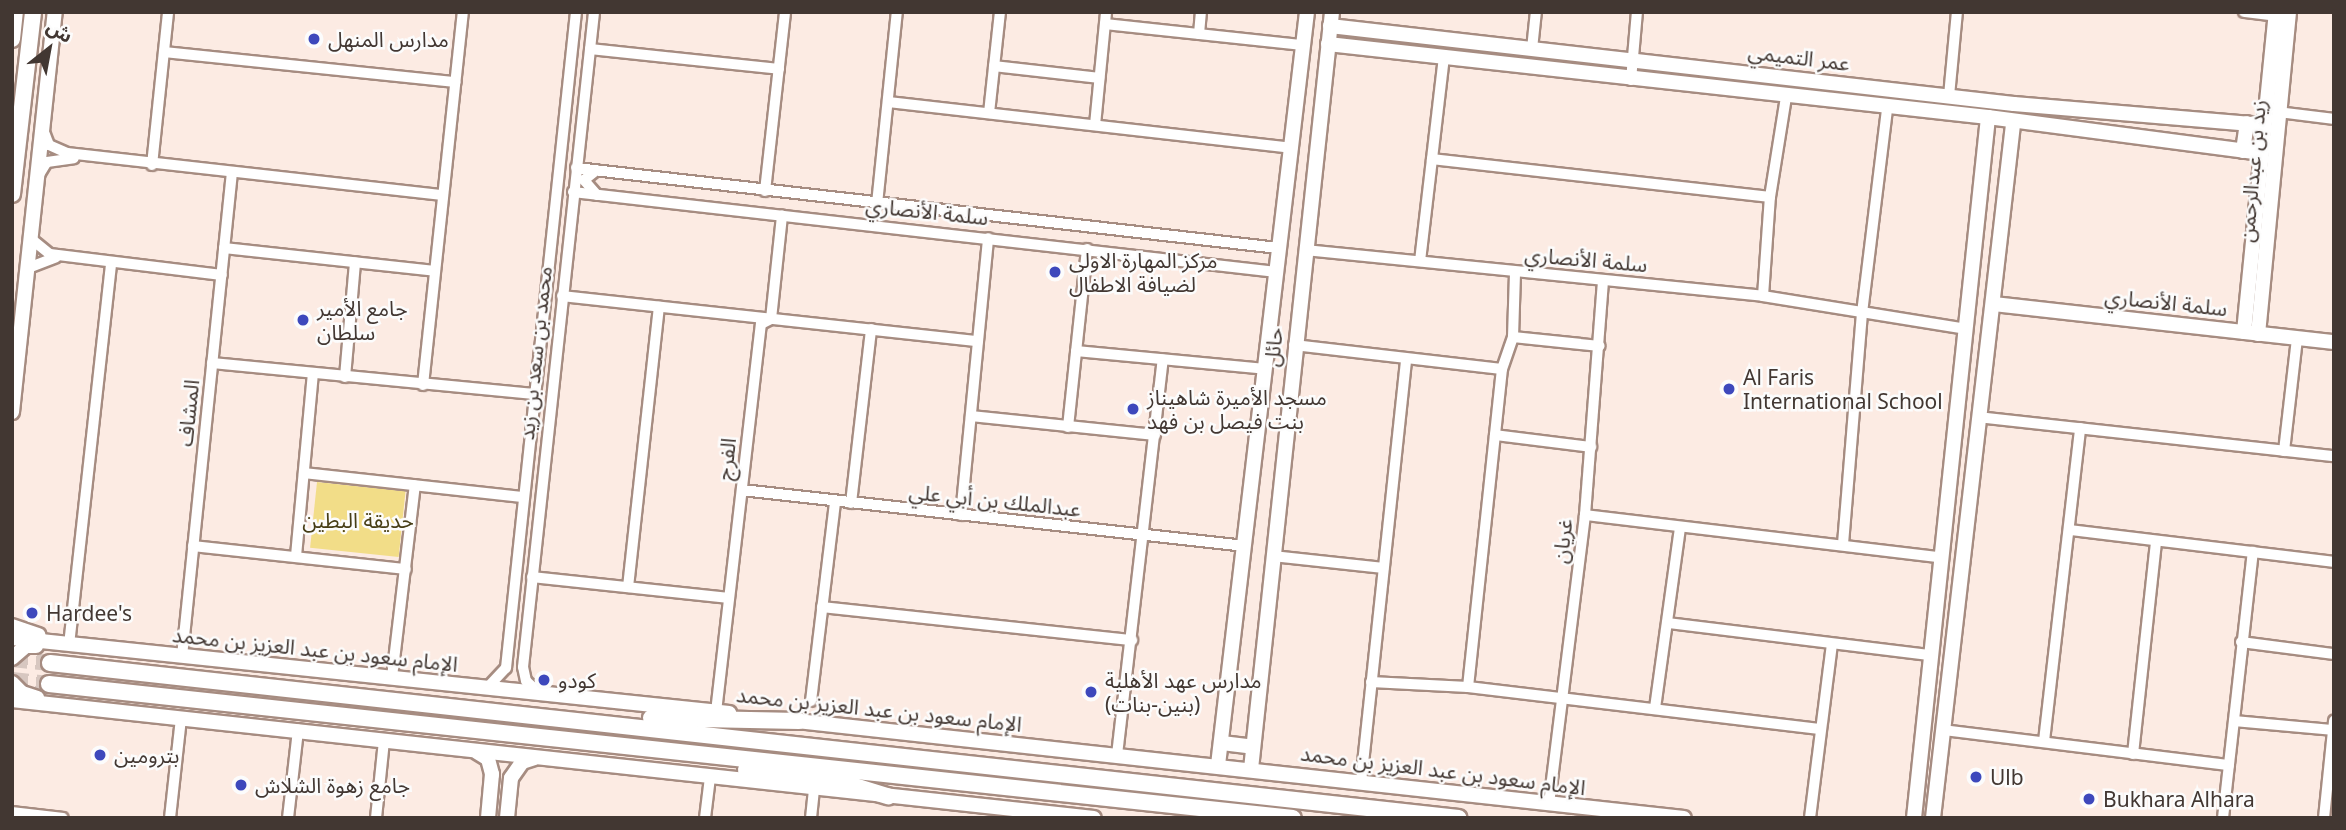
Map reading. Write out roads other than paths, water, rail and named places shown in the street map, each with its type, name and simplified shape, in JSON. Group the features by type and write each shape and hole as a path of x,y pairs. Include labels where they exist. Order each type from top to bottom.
{"main road":[{"path":"12,39 15,12"},
{"path":"12,194 33,12"},
{"name":"الإمام سعود بن عبد العزيز بن محمد","path":"50,663 602,721 1459,818"},
{"path":"49,684 1293,818"},
{"path":"602,721 659,718 799,721"},
{"path":"673,752 737,769 850,785 888,796"}],"street":[{"path":"12,412 55,12"},
{"path":"152,165 168,12"},
{"path":"423,385 463,12"},
{"name":"محمد بن سعد بن زيد","path":"488,687 506,668 531,394 576,12"},
{"name":"محمد بن سعد بن زيد","path":"538,692 526,681 523,667 594,12"},
{"path":"765,191 785,12"},
{"path":"877,204 898,12"},
{"path":"989,113 1000,12"},
{"path":"1094,125 1106,12"},
{"path":"1199,34 1201,12"},
{"name":"حائل","path":"1219,765 1307,12"},
{"path":"1532,49 1536,12"},
{"path":"1631,79 1637,12"},
{"path":"1949,96 1957,12"},
{"path":"2244,12 2280,14"},
{"name":"زيد بن عبدالرحمن","path":"2251,333 2278,112 2280,14"},
{"name":"زيد بن عبدالرحمن","path":"2251,333 2263,125 2280,14"},
{"name":"حائل","path":"1251,769 1294,345 1331,19"},
{"name":"عمر التميمي","path":"1331,19 1532,49 1633,57 2014,104 2263,125"},
{"path":"1105,24 1303,45"},
{"path":"1328,44 1886,109 1988,117 2013,124 2262,153"},
{"path":"590,49 779,69"},
{"path":"164,52 455,82"},
{"path":"1420,261 1444,58"},
{"path":"994,66 1099,78"},
{"path":"1763,296 1770,197 1786,97"},
{"path":"888,102 1292,148"},
{"path":"1933,818 1978,417 1994,304 2014,104"},
{"path":"1843,544 1862,313 1886,109"},
{"path":"2278,112 2334,119"},
{"path":"1914,818 1939,557 1988,117"},
{"path":"2243,150 2247,123"},
{"path":"42,128 49,145 102,158 443,195"},
{"path":"38,176 44,164 52,160 102,158"},
{"path":"1432,159 1770,197"},
{"name":"سلمة الأنصاري","path":"576,168 1278,248"},
{"path":"597,195 584,180 598,170"},
{"name":"المشاف","path":"182,656 232,173"},
{"name":"سلمة الأنصاري","path":"573,192 1276,272"},
{"name":"الفرج","path":"716,712 761,324 771,318 782,216"},
{"path":"29,237 43,251 68,257 222,275"},
{"path":"961,515 988,238"},
{"path":"225,248 435,271"},
{"path":"1068,427 1087,249"},
{"name":"سلمة الأنصاري","path":"1305,250 1763,296 1966,329"},
{"path":"28,268 50,258 68,257"},
{"path":"69,645 111,262"},
{"path":"345,377 355,262"},
{"path":"1468,687 1502,369 1513,337 1515,273"},
{"name":"غريان","path":"1549,804 1584,515 1600,346 1603,282"},
{"path":"562,296 978,341"},
{"name":"سلمة الأنصاري","path":"1994,304 2334,342"},
{"path":"628,587 660,307"},
{"path":"851,503 870,329"},
{"path":"1513,337 1600,346"},
{"path":"2284,451 2297,338"},
{"path":"1294,345 1502,369"},
{"path":"1076,351 1265,369"},
{"path":"1117,755 1163,360"},
{"path":"1361,782 1406,360"},
{"path":"212,363 531,394"},
{"path":"296,556 313,374"},
{"path":"971,416 1155,435"},
{"path":"1978,417 2334,456"},
{"path":"2044,741 2080,428"},
{"path":"1495,435 1591,447"},
{"path":"304,473 522,497"},
{"path":"392,677 415,485"},
{"name":"عبدالملك بن أبي علي","path":"742,490 1245,546"},
{"path":"811,701 835,502"},
{"path":"1584,515 1939,557"},
{"path":"1655,708 1680,528"},
{"path":"2070,530 2334,562"},
{"path":"2133,754 2156,541"},
{"path":"194,546 406,569"},
{"path":"2223,818 2253,552"},
{"path":"1273,556 1383,568"},
{"path":"532,577 729,598"},
{"path":"822,607 1132,640"},
{"path":"1668,623 1930,655"},
{"path":"12,626 69,645"},
{"path":"12,638 69,645"},
{"path":"2241,642 2334,654"},
{"path":"1810,818 1819,729 1832,644"},
{"path":"12,658 26,646 69,645"},
{"name":"الإمام سعود بن عبد العزيز بن محمد","path":"69,645 538,692 1684,818"},
{"path":"1371,682 1468,687 1562,701 1655,708 1819,729"},
{"path":"12,683 22,694 85,706"},
{"path":"12,700 1094,818"},
{"path":"12,708 85,706"},
{"path":"170,818 181,718"},
{"path":"2234,721 2333,726 2324,818"},
{"path":"288,818 298,730"},
{"path":"1943,730 2229,765"},
{"path":"376,818 384,741"},
{"path":"1222,743 1253,747"},
{"path":"477,752 488,759 492,783 488,818"},
{"path":"507,818 510,788 516,769 536,758"},
{"path":"492,783 502,777 510,788"},
{"path":"705,818 709,777"},
{"path":"810,818 814,789"},
{"path":"12,812 57,817"}],"tunnel":[{"path":"12,659 50,663"},
{"path":"12,680 49,684"}],"place":[{"name":"مدارس المنهل","path":"314,39"},
{"name":"مركز المهارة الاولى لضيافة الاطفال","path":"1055,272"},
{"name":"جامع الأمير سلطان","path":"303,320"},
{"name":"Al Faris International School","path":"1729,389"},
{"name":"مسجد الأميرة شاهيناز بنت فيصل بن فهد","path":"1133,409"},
{"name":"Hardee's","path":"32,613"},
{"name":"كودو","path":"544,680"},
{"name":"مدارس عهد الأهلية (بنين-بنات)","path":"1091,692"},
{"name":"بترومين","path":"100,755"},
{"name":"Ulb","path":"1976,777"},
{"name":"جامع زهوة الشلاش","path":"241,785"},
{"name":"Bukhara Alhara","path":"2089,799"}],"park label":[{"name":"حديقة البطين","path":"358,520"}]}
